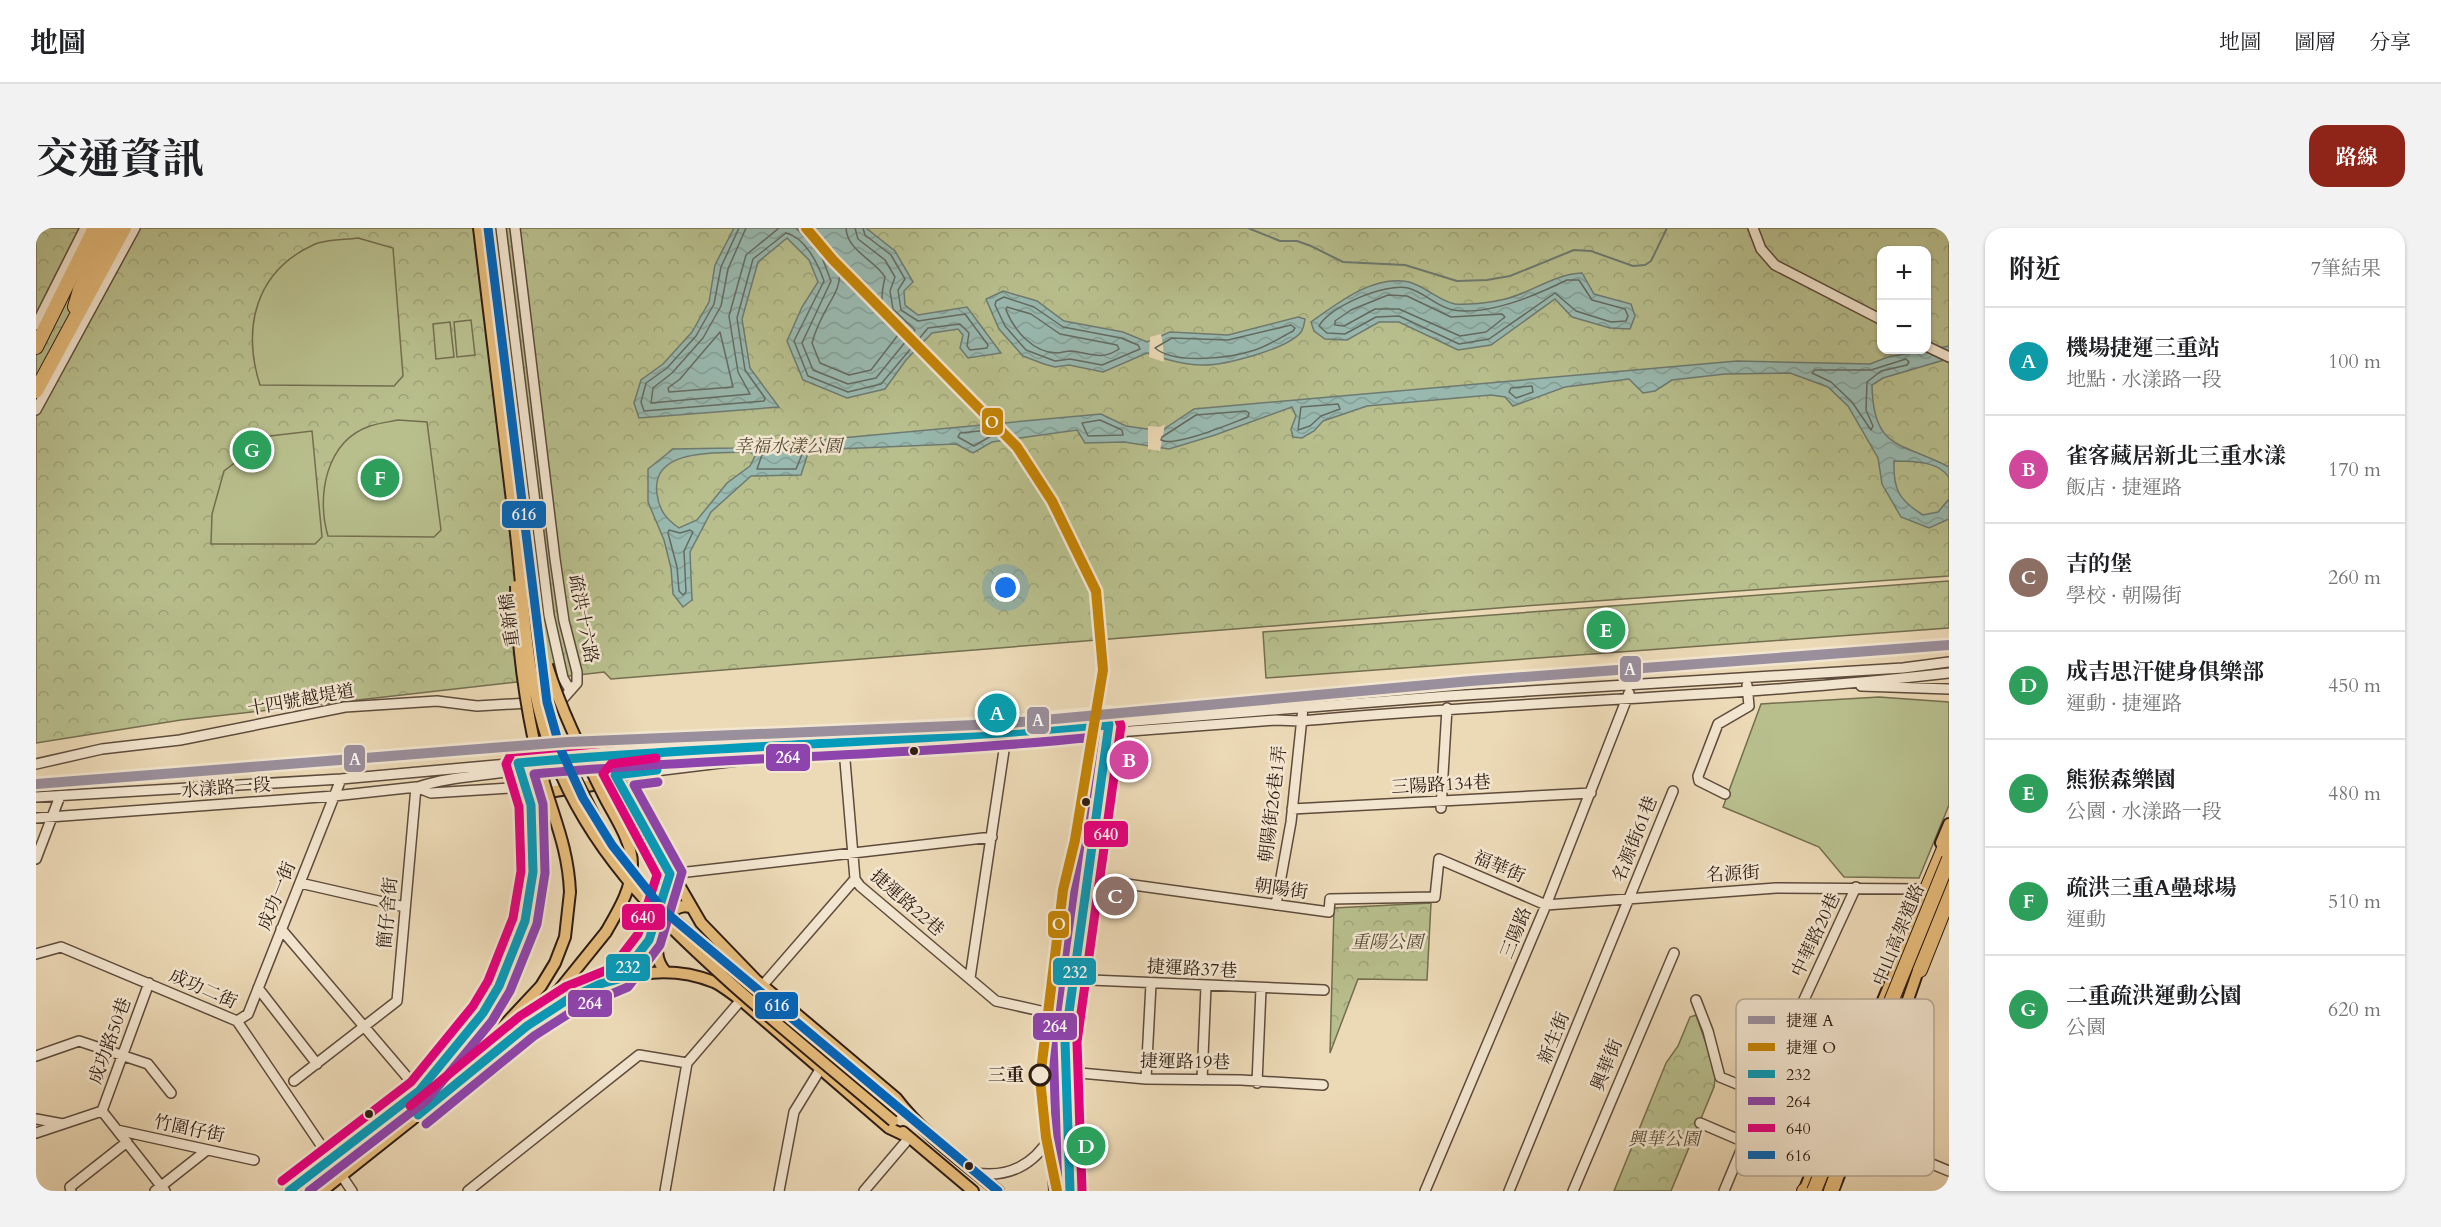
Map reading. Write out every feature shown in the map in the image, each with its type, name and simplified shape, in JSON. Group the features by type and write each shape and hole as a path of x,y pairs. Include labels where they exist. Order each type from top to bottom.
{"highway":[{"path":"36,347 42,324 95,228"},
{"path":"42,324 79,277 107,228"},
{"path":"69,330 80,290 107,228"},
{"path":"36,391 124,228"},
{"path":"1901,950 1926,885 1949,837"},
{"name":"中山高架道路","path":"1889,999 1949,859"},
{"name":"中山高架道路","path":"1900,999 1949,878"},
{"path":"1920,970 1949,897"},
{"name":"中山高架道路","path":"1807,1191 1813,1176"},
{"name":"中山高架道路","path":"1822,1191 1828,1176"}],"main road":[{"name":"重新橋","path":"479,228 521,535 550,719 563,754 600,828 624,865 664,911 904,1112"},
{"name":"重新橋","path":"488,228 521,535 532,669 548,742 579,812 596,840 630,883 673,931 773,1020 893,1120 908,1137"},
{"path":"289,1191 419,1091 458,1065 498,1032 541,986 555,963 565,937 570,892 565,843 542,775 526,703 516,603 521,535"},
{"path":"322,1191 488,1059 560,989 606,932 625,897 631,879 632,861 621,830 564,716 538,641"},
{"path":"608,759 616,778 690,907 726,951 896,1098 904,1112 998,1191"},
{"path":"419,1091 483,1013 513,956 525,921 533,872 531,805 524,787 520,766"},
{"path":"531,805 536,794 616,778"},
{"path":"1926,885 1949,824"},
{"path":"1882,999 1901,950 1908,942 1949,845"},
{"path":"619,979 649,940 670,874"},
{"path":"1908,999 1920,970 1922,954 1949,886"},
{"path":"666,972 658,965 656,956 658,936 665,920 676,907 683,904 690,907"},
{"path":"1920,970 1930,957 1949,910"},
{"path":"504,1043 570,998 600,984 644,972 666,972 716,983 741,999 889,1128 908,1137 973,1191"},
{"path":"1807,1191 1811,1176"}],"street":[{"path":"42,324 85,228"},
{"path":"36,411 135,228"},
{"name":"疏洪十六路","path":"501,228 549,615 563,678 570,690 577,683 577,672 564,621 555,559 515,228"},
{"path":"1753,228 1761,249 1775,265 1877,318"},
{"path":"1931,348 1949,357"},
{"name":"水漾路一段","path":"417,787 431,793 524,787 616,778 736,761 845,754 1303,708 1746,676 1903,668 1949,662"},
{"path":"1903,668 1909,677 1949,689"},
{"name":"水漾路一段","path":"1109,728 1276,720 1300,721 1447,708 1747,690 1949,673"},
{"path":"1725,794 1699,781 1698,776 1718,724 1749,706 1746,676"},
{"name":"三陽路","path":"1425,1191 1546,905 1628,697 1631,684"},
{"path":"1828,684 1949,689"},
{"name":"十四號越堤道","path":"36,765 102,749 180,740 345,707 437,701 477,706 561,701 570,690"},
{"name":"朝陽街26巷1弄","path":"1276,905 1292,809 1303,708"},
{"path":"1441,806 1447,708"},
{"path":"1070,1191 1064,1074 1072,979 1109,728"},
{"path":"1054,1191 1047,1070 1095,730"},
{"path":"970,978 1006,738"},
{"name":"水漾路一段","path":"36,797 341,779 843,743 1006,738"},
{"name":"捷運路22巷","path":"843,743 855,879 860,886 996,1001 1054,1014"},
{"name":"水漾路一段","path":"608,759 736,761"},
{"name":"水漾路一段","path":"36,818 52,815 334,796 417,787 436,781 520,766"},
{"name":"成功一街","path":"237,1022 248,1014 341,779"},
{"name":"簡仔舍街","path":"294,1081 397,1001 417,787"},
{"name":"名源街61巷","path":"1629,898 1672,791"},
{"name":"三陽路134巷","path":"1292,809 1441,806 1591,793"},
{"path":"36,859 60,796"},
{"path":"670,874 992,837"},
{"name":"朝陽街","path":"1073,874 1329,912 1330,899 1435,897 1439,859"},
{"name":"福華街","path":"1439,859 1546,905"},
{"path":"763,985 855,879"},
{"path":"300,883 405,907"},
{"name":"名源街","path":"1546,905 1752,889 1926,885"},
{"name":"中華路20巷","path":"1804,999 1856,888"},
{"name":"新生街","path":"1509,1191 1629,898"},
{"path":"281,929 419,1091"},
{"name":"成功二街","path":"36,954 61,947 237,1022 352,1191"},
{"name":"興華街","path":"1572,1191 1674,953"},
{"name":"捷運路37巷","path":"1059,978 1151,984 1323,990"},
{"name":"成功路50巷","path":"102,1111 149,983"},
{"path":"1146,1078 1151,984"},
{"path":"1202,1080 1206,986"},
{"path":"258,988 293,1030 316,1064"},
{"path":"1257,1083 1261,989"},
{"path":"665,1191 687,1063 741,999"},
{"path":"1696,1000 1708,1031 1720,1077 1736,1084"},
{"path":"36,1056 79,1041 148,1064 171,1093"},
{"path":"468,1191 639,1055 687,1063"},
{"path":"779,1191 794,1112 821,1068"},
{"name":"捷運路19巷","path":"1047,1070 1064,1074 1323,1086"},
{"name":"成功路50巷","path":"36,1133 102,1111"},
{"name":"成功路50巷","path":"102,1111 161,1189"},
{"path":"36,1119 64,1124"},
{"path":"1700,1124 1736,1140"},
{"name":"竹圍仔街","path":"117,1130 254,1160"},
{"path":"864,1191 908,1137"},
{"path":"976,1173 1006,1173 1024,1166 1039,1154 1050,1137"},
{"path":"71,1191 69,1187 127,1142"},
{"path":"161,1189 207,1150"},
{"path":"1724,1191 1736,1162"},
{"path":"1934,1165 1949,1171"}],"green space":[{"name":"幸福水漾公園","path":"36,228 1949,228 1949,576 1511,607 611,679 604,672 181,720 36,743"},
{"path":"358,238 393,248 403,376 394,386 260,385 255,364 254,323 258,304 266,286 293,256 313,245"},
{"path":"471,320 475,355 457,357 454,322"},
{"path":"450,322 454,357 436,359 433,324"},
{"path":"398,420 427,422 441,530 434,537 328,536 323,504 324,488 334,457 355,433 370,426"},
{"path":"312,431 322,537 315,544 211,544 212,514 224,471 270,436"},
{"path":"1949,581 1949,628 1266,678 1263,632"},
{"path":"1879,697 1949,702 1949,805 1919,878 1844,877 1819,847 1723,807 1761,704"},
{"name":"重陽公園","path":"1431,903 1427,980 1358,979 1330,1053 1334,908"},
{"name":"興華公園","path":"1696,1015 1716,1072 1714,1087 1671,1191 1614,1191 1666,1063 1678,1046 1690,1017"}],"water":[{"path":"734,228 866,228 895,251 913,282 904,291 905,305 918,315 967,307 1001,353 968,358 960,348 963,335 958,329 932,333 906,360 885,389 847,398 803,380 787,341 802,307 818,282 809,260 787,238 758,262 742,319 750,368 779,407 639,418 634,403 641,380 663,364 692,332 709,302 715,265"},
{"path":"1582,273 1594,294 1631,304 1635,316 1630,329 1610,328 1572,317 1555,299 1491,345 1458,350 1399,322 1379,322 1347,340 1325,339 1314,331 1311,322 1357,292 1383,282 1409,282 1449,302 1470,304 1507,299 1560,277"},
{"path":"1003,291 1037,301 1064,321 1123,332 1147,342 1170,332 1228,335 1298,317 1305,319 1302,330 1283,344 1224,363 1194,365 1147,353 1103,372 1069,365 1055,367 1023,356 999,329 986,299"},
{"path":"1949,346 1949,356 1944,360 1883,378 1872,385 1878,422 1884,433 1904,447 1949,467 1949,478 1945,472 1932,465 1894,461 1896,487 1903,499 1915,510 1923,515 1938,512 1949,499 1949,519 1929,528 1901,517 1882,484 1878,458 1848,406 1828,387 1790,373 1725,374 1672,380 1655,391 1643,393 1629,379 1565,387 1513,406 1505,397 1491,395 1367,406 1323,421 1314,431 1302,438 1293,437 1291,429 1296,416 1292,407 1169,449 1124,442 1085,443 1077,430 992,442 973,453 956,444 812,450 807,456 801,475 751,476 711,512 690,552 692,600 683,607 673,594 671,568 664,540 648,502 648,469 673,449 733,448 1101,414 1126,426 1161,431 1194,409 1737,361 1870,364 1905,354 1931,354 1931,349","holes":["750,452 755,456 750,466 727,483 697,520 679,528 670,521 659,505 658,479 664,468 675,460 706,453"]}],"pier":[{"path":"1161,334 1164,362 1149,357 1150,337"},
{"path":"1165,424 1160,451 1148,449 1148,426 1160,427"}],"waterway":[{"path":"1248,228 1280,241 1297,241 1311,246 1343,262 1405,265 1457,281 1487,280 1510,276 1574,250 1591,251 1633,266 1645,265 1651,261 1667,228"}],"metro line":[{"name":"O","path":"806,228 833,260 1017,447 1052,501 1096,591 1103,670 1075,840 1063,890 1040,1079 1046,1137 1057,1191"},
{"name":"A","path":"36,784 568,742 999,724 1471,681 1949,645"}],"transit line":[{"name":"616","path":"488,228 547,702 560,748 583,798 612,845 664,911 998,1191"},
{"name":"640","path":"282,1181 411,1082 473,1006 488,981 513,918 521,871 519,807 506,764 512,752 606,743 1006,722 1110,712 1118,717 1121,726 1077,1042 1082,1191"},
{"name":"232","path":"289,1191 419,1091 483,1013 499,986 525,921 533,872 531,805 518,763 666,752 961,736 1109,724 1065,1041 1070,1191"},
{"name":"264","path":"309,1191 427,1100 492,1021 510,991 537,924 545,873 543,804 534,774 1095,737 1053,1040 1058,1191"},
{"name":"640","path":"410,1106 520,1016 565,987 612,968 638,934 657,875 603,774 611,764 656,758"},
{"name":"232","path":"418,1115 527,1026 570,998 600,984 619,979 649,940 670,874 615,775 657,770"},
{"name":"264","path":"426,1124 534,1036 576,1009 628,987 660,945 682,872 634,785 658,782"}],"place":[{"name":"二重疏洪運動公園","path":"252,450"},
{"name":"疏洪三重A壘球場","path":"380,478"},
{"name":"熊猴森樂園","path":"1606,630"},
{"name":"機場捷運三重站","path":"997,713"},
{"name":"雀客藏居新北三重水漾","path":"1129,760"},
{"name":"吉的堡","path":"1115,896"},
{"name":"三重","path":"1040,1075"},
{"name":"成吉思汗健身俱樂部","path":"1086,1146"}]}
